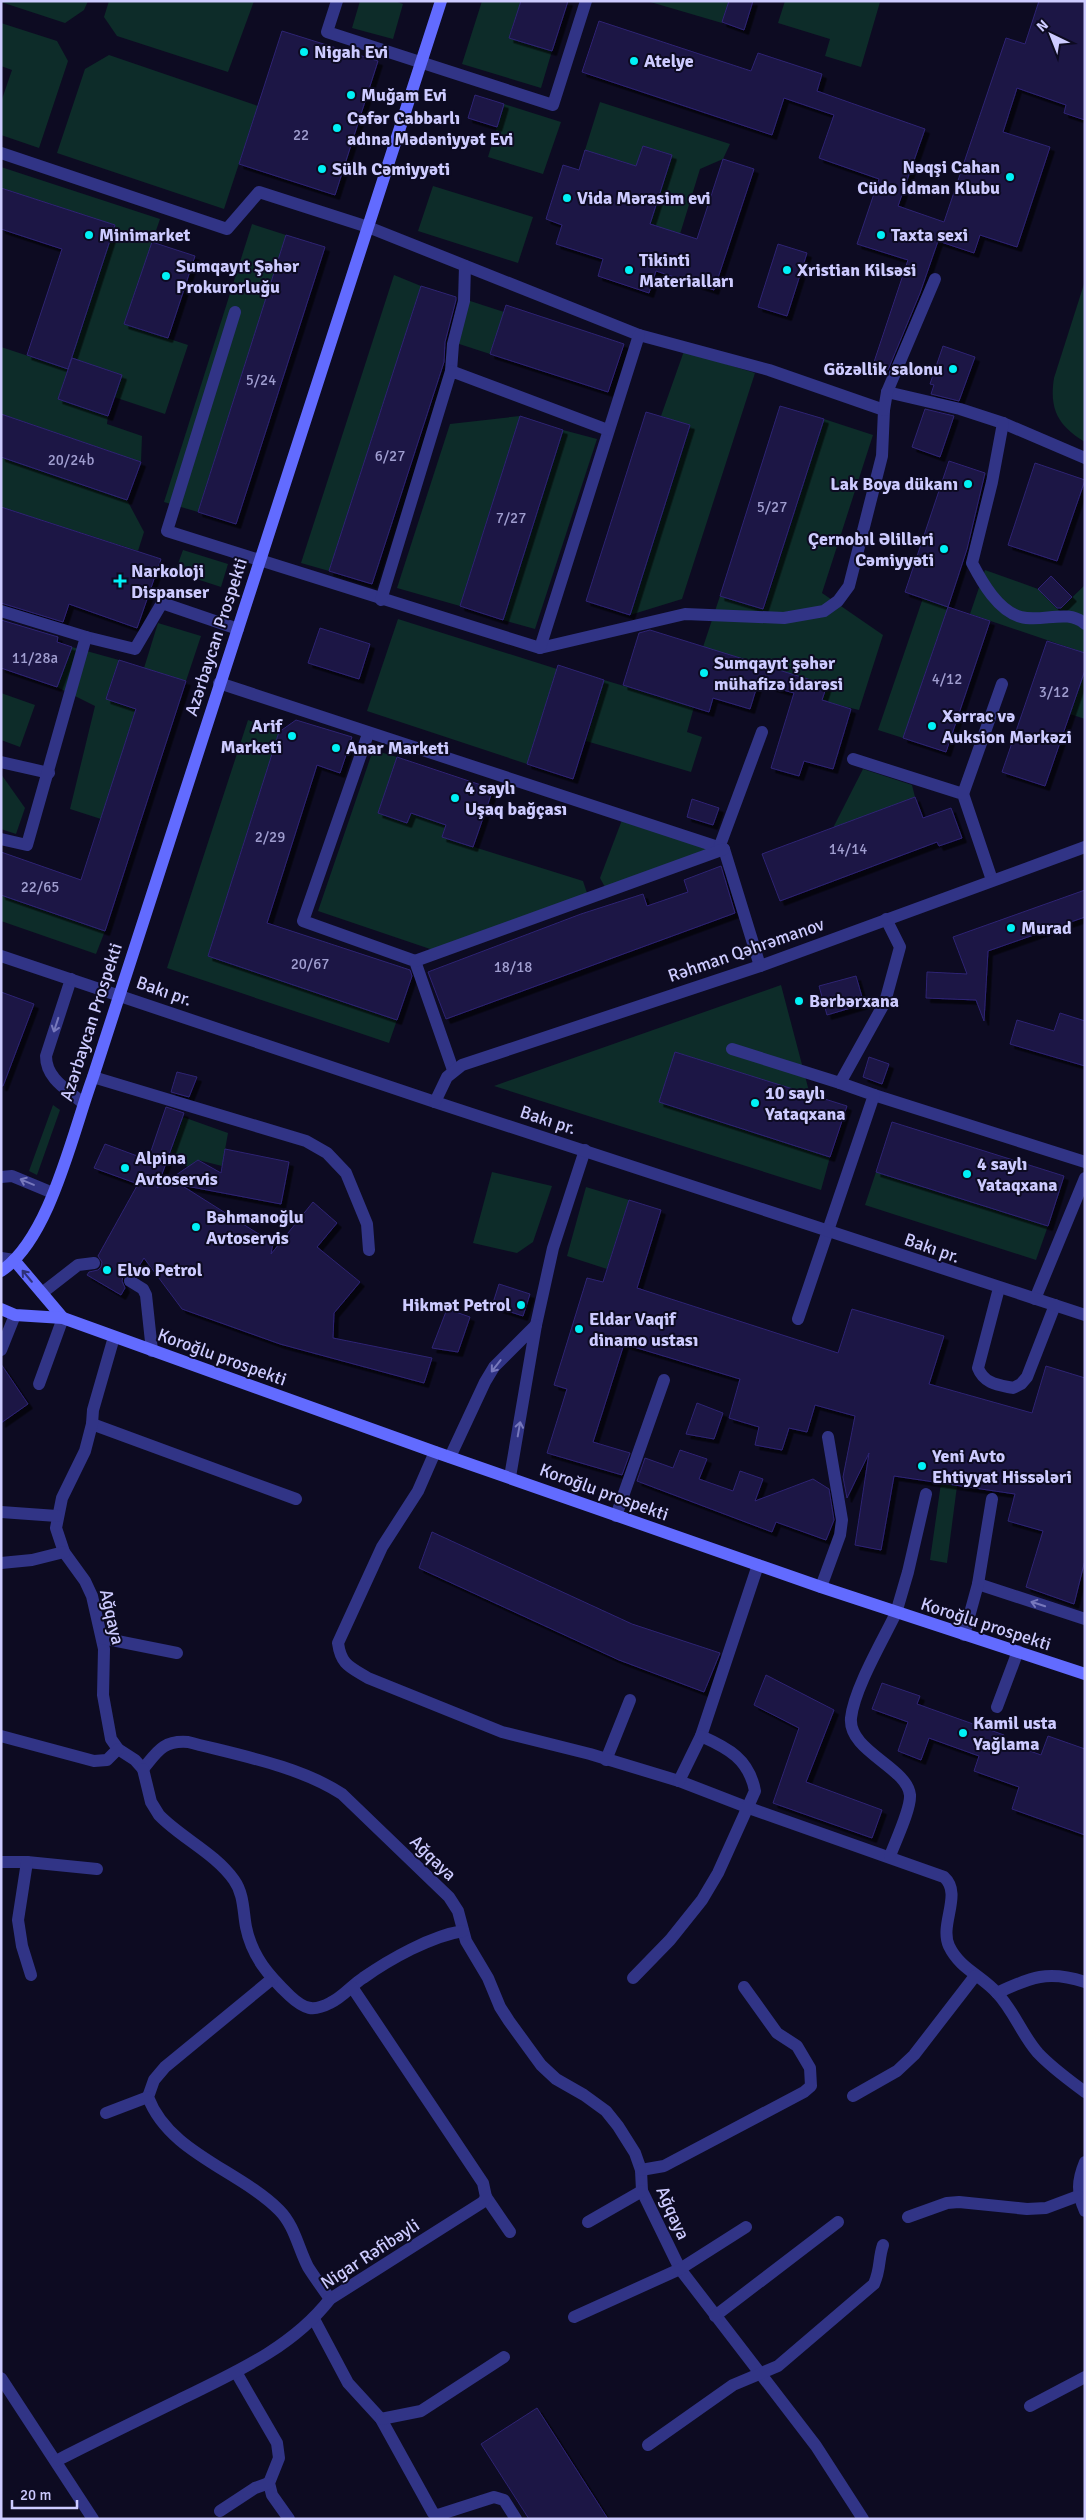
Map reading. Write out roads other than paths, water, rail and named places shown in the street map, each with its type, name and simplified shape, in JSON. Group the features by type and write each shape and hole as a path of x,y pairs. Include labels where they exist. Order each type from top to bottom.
{"street":[{"path":"337,1 327,32 553,105 586,1"},
{"name":"Azərbaycan Prospekti","path":"1,1271 8,1259 40,1223 53,1193 93,1078 441,1"},
{"path":"1,153 228,229 259,192 368,227 639,335 768,370 884,410"},
{"path":"381,600 452,371 453,344 464,301 465,266"},
{"path":"235,312 167,530 381,600 540,648 685,614 784,618 824,611 838,600 849,586 882,456 884,410 887,392 934,279"},
{"path":"540,648 639,335"},
{"path":"452,371 608,430"},
{"path":"887,392 960,409 1003,423 1085,458"},
{"path":"1003,423 992,482 972,563 986,588 1008,611 1020,617 1033,619 1074,616 1085,624"},
{"path":"1,611 86,637 135,649 162,603 238,629"},
{"path":"1,838 27,845 49,773 86,637"},
{"path":"219,684 722,848"},
{"path":"992,880 963,794 1002,684"},
{"path":"760,966 722,848 762,732"},
{"path":"368,734 303,921 415,961 722,848"},
{"path":"853,759 963,794"},
{"path":"1,762 49,773"},
{"name":"Rəhman Qəhrəmanov","path":"453,1070 760,966 1085,847"},
{"path":"840,1083 885,1002 900,947 886,919"},
{"name":"Bakı pr.","path":"1,956 119,994 436,1102 1085,1315"},
{"path":"415,961 453,1070 441,1086 436,1102"},
{"path":"71,979 46,1056 46,1066 52,1077 83,1103"},
{"path":"732,1049 1085,1162"},
{"path":"93,1078 306,1141 327,1153 346,1173 368,1224 369,1250"},
{"path":"798,1319 874,1095"},
{"path":"510,1477 536,1325 553,1248 585,1150"},
{"path":"1,1177 12,1176 53,1193"},
{"path":"1035,1299 1085,1178"},
{"path":"8,1259 63,1318"},
{"path":"42,1294 78,1265 94,1263"},
{"path":"130,1281 143,1289 146,1295 152,1350"},
{"path":"999,1288 978,1368 982,1376 992,1383 1014,1388 1027,1378 1055,1305"},
{"path":"1,1309 15,1315 63,1318"},
{"path":"1,1350 15,1315"},
{"path":"39,1384 63,1318"},
{"name":"Koroğlu prospekti","path":"63,1318 616,1516 964,1636 1085,1674"},
{"path":"450,1457 484,1382 494,1367 536,1325"},
{"name":"Ağqaya","path":"114,1337 93,1410 92,1424 84,1451 62,1498 56,1528 64,1552 85,1582 92,1596 102,1638 103,1695 111,1739 118,1749 143,1769 161,1748 174,1741 188,1742 304,1774 326,1783 342,1794 449,1897 458,1911 463,1931 472,1953 488,1978 500,2007 541,2065 556,2079 584,2095 606,2111 635,2154 641,2170 642,2191 680,2269 816,2446 863,2519"},
{"path":"616,1516 664,1380"},
{"path":"92,1424 296,1499"},
{"path":"821,1587 840,1535 842,1520 828,1437"},
{"path":"435,1452 418,1491 382,1547 338,1643 340,1658 368,1678 502,1732 679,1781 749,1808 890,1856 944,1877 950,1882 952,1890 945,1932 949,1945 960,1963 997,1993 1038,2053 1085,2092"},
{"path":"890,1856 908,1806 910,1794 904,1782 864,1746 854,1730 851,1718 862,1682 896,1613 908,1572 926,1494"},
{"path":"964,1636 978,1584 992,1499"},
{"path":"1,1512 57,1516"},
{"path":"1,1563 32,1560 64,1552"},
{"path":"679,1781 701,1736 758,1565"},
{"path":"978,1584 1085,1619"},
{"path":"102,1638 177,1653"},
{"path":"997,1707 1018,1652"},
{"path":"606,1760 630,1700"},
{"path":"1,1736 94,1761 107,1760 118,1749"},
{"path":"633,1978 670,1940 702,1900 718,1873 749,1808 755,1790 753,1778 734,1752 701,1736"},
{"path":"143,1769 151,1802 159,1815 234,1880 243,1903 246,1928 256,1955 272,1979 300,2005 312,2010 333,2002 377,1969 436,1938 463,1931"},
{"path":"1,1862 27,1862 97,1869"},
{"path":"27,1862 18,1920 22,1946 31,1975"},
{"path":"997,1993 1041,1976 1053,1975 1085,1982"},
{"path":"853,2096 897,2071 914,2055 975,1976"},
{"path":"272,1979 165,2067 154,2080 148,2097 153,2111 169,2129 193,2150 266,2199 281,2212 295,2235 308,2267 330,2299"},
{"path":"352,1987 483,2183 486,2197 510,2232"},
{"path":"641,2170 664,2166 804,2092 811,2086 810,2068 796,2046 777,2033 744,1987"},
{"path":"106,2114 148,2097"},
{"path":"1085,2162 1080,2172 1078,2196 1085,2212"},
{"path":"588,2222 642,2191"},
{"path":"908,2217 947,2203 960,2202 1027,2209 1046,2208 1078,2196"},
{"name":"Nigar Rəfibəyli","path":"56,2460 236,2372 280,2346 314,2319 330,2299 476,2207 486,2197"},
{"path":"715,2316 838,2222"},
{"path":"574,2316 680,2269 746,2227"},
{"path":"648,2445 734,2385 778,2366 796,2351 874,2284 880,2270 880,2256 883,2245"},
{"path":"314,2319 348,2383 381,2419 433,2513 438,2515 494,2497 504,2500 516,2519"},
{"path":"381,2419 421,2411 504,2357"},
{"path":"236,2372 277,2443 280,2458 269,2483 272,2495 289,2519"},
{"path":"1030,2406 1085,2377"},
{"path":"1,2378 93,2519"},
{"path":"220,2511 255,2488 269,2483"}],"place":[{"name":"Nigah Evi","path":"304,52"},
{"name":"Atelye","path":"634,61"},
{"name":"Muğam Evi","path":"351,95"},
{"name":"Cəfər Cabbarlı adına Mədəniyyət Evi","path":"337,128"},
{"name":"Sülh Cəmiyyəti","path":"322,169"},
{"name":"Nəqşi Cahan Cüdo İdman Klubu","path":"1010,177"},
{"name":"Vida Mərasim evi","path":"567,198"},
{"name":"Minimarket","path":"89,235"},
{"name":"Taxta sexi","path":"881,235"},
{"name":"Tikinti Materialları","path":"629,270"},
{"name":"Xristian Kilsəsi","path":"787,270"},
{"name":"Sumqayıt Şəhər Prokurorluğu","path":"166,276"},
{"name":"Gözəllik salonu","path":"953,369"},
{"name":"Lak Boya dükanı","path":"968,484"},
{"name":"Çernobıl Əlilləri Cəmiyyəti","path":"944,549"},
{"name":"Narkoloji Dispanser","path":"120,581"},
{"name":"Sumqayıt şəhər mühafizə idarəsi","path":"704,673"},
{"name":"Xərrac və Auksion Mərkəzi","path":"932,726"},
{"name":"Arif Marketi","path":"292,736"},
{"name":"Anar Marketi","path":"336,748"},
{"name":"4 saylı Uşaq bağçası","path":"455,798"},
{"name":"Murad","path":"1011,928"},
{"name":"Bərbərxana","path":"799,1001"},
{"name":"10 saylı Yataqxana","path":"755,1103"},
{"name":"Alpina Avtoservis","path":"125,1168"},
{"name":"4 saylı Yataqxana","path":"967,1174"},
{"name":"Bəhmanoğlu Avtoservis","path":"196,1227"},
{"name":"Elvo Petrol","path":"107,1270"},
{"name":"Hikmət Petrol","path":"521,1305"},
{"name":"Eldar Vaqif dinamo ustası","path":"579,1329"},
{"name":"Yeni Avto Ehtiyyat Hissələri","path":"922,1466"},
{"name":"Kamil usta Yağlama","path":"963,1733"}]}
